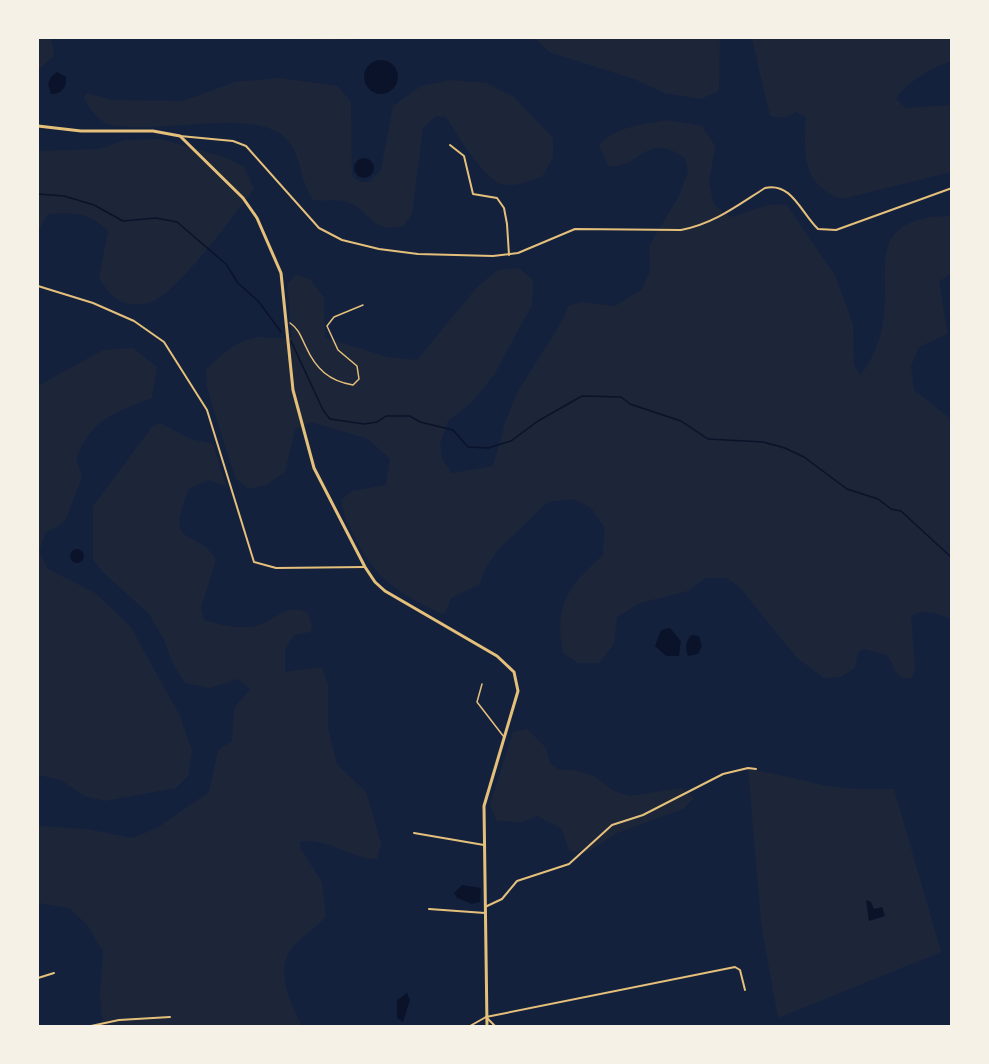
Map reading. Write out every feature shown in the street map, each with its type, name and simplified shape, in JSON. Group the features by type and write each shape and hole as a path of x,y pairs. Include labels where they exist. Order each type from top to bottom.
{"street":[{"path":"38,126 81,131 153,131 233,141 246,146 319,228 342,240 379,249 418,254 509,255 575,229 681,230 697,227 713,221 765,188 774,186 787,190 818,229 836,230 951,188"},
{"path":"180,136 216,170 257,218 281,273 293,390 314,468 365,567 375,582 385,591 479,644 514,672 518,691 484,806 487,1026"},
{"path":"450,145 464,156 473,194 497,198 504,208 509,255"},
{"path":"38,286 113,312 152,332 164,342 207,410 254,562 276,568 365,567"},
{"path":"485,907 502,899 517,881 569,864 612,825 643,815 717,776 748,768 756,769"},
{"path":"414,833 484,845"},
{"path":"429,909 485,913"},
{"path":"470,1026 486,1017 735,967 741,970 745,990"},
{"path":"38,978 54,973"},
{"path":"91,1026 119,1020 170,1017"},
{"path":"486,1017 495,1026"}],"lane":[{"path":"482,684 477,702 504,738"}],"path":[{"path":"286,321 298,329 318,368 329,378 353,386 359,379 357,366 338,350 327,326 334,317 363,305"}],"shaded area":[{"path":"38,38 51,38 54,56 38,70"},
{"path":"245,38 379,38 332,40"},
{"path":"535,38 720,38 719,91 701,99 664,93 634,79 549,52"},
{"path":"951,38 951,61 921,76 907,86 896,99 906,108 951,105 951,172 842,199 829,193 820,186 808,167 805,143 806,117 796,112 783,118 770,116 752,39"},
{"path":"381,60 393,65 398,77 393,89 381,94 369,89 364,77 369,65"},
{"path":"57,72 66,77 66,84 61,91 51,94 48,84"},
{"path":"279,78 338,86 351,102 352,176 360,182 369,182 381,170 393,106 421,86 450,80 486,83 514,97 553,138 553,158 542,177 505,185 497,182 480,167 446,117 436,116 423,128 412,214 403,226 384,227 372,221 350,203 313,200 308,192 294,149 282,135 266,127 222,123 126,127 108,124 101,120 84,97 87,93 112,100 183,101 235,82"},
{"path":"668,120 702,126 715,146 709,183 714,205 731,217 768,205 786,204 835,275 853,325 854,365 860,375 867,367 877,347 883,325 885,259 890,241 901,228 909,223 926,218 951,216 951,273 939,282 948,334 919,347 911,366 914,390 951,419 951,619 927,612 911,616 915,668 912,678 902,678 887,655 864,649 858,652 855,668 841,677 824,678 797,658 740,588 727,578 705,578 688,591 640,603 617,617 614,644 599,663 578,663 563,653 562,608 573,587 603,555 605,528 590,507 573,499 548,502 497,551 483,573 480,584 451,598 446,612 441,614 401,592 381,576 364,554 343,511 341,500 352,491 386,485 390,459 368,439 311,422 295,429 285,472 266,485 248,489 235,478 207,388 206,369 240,342 259,337 292,337 287,285 296,275 310,279 324,298 325,338 388,357 417,360 477,287 498,270 519,268 533,280 532,305 494,375 472,402 448,421 440,444 442,459 452,473 493,466 506,420 517,393 564,318 568,306 581,302 615,306 642,289 650,271 649,246 680,194 688,172 685,158 672,150 651,149 619,166 608,166 599,145 622,130"},
{"path":"162,139 227,158 244,167 254,189 204,253 173,286 148,303 125,303 113,296 99,278 108,231 101,225 81,215 48,214 38,231 38,151 99,149 125,140"},
{"path":"364,158 371,161 374,168 371,175 364,178 357,175 354,168 357,161"},
{"path":"133,348 157,367 152,398 115,413 96,426 89,435 76,459 82,477 66,519 59,526 46,532 39,551 48,569 95,593 130,626 180,716 192,751 188,776 176,788 105,801 84,796 61,780 38,775 38,386 103,350"},
{"path":"160,423 191,439 213,444 226,486 208,480 189,489 179,522 181,530 209,550 216,560 201,607 204,620 226,626 250,627 264,623 289,610 307,612 312,624 311,632 294,635 285,649 285,672 322,667 328,685 328,728 337,764 366,792 381,843 377,859 357,856 319,842 300,842 300,848 322,882 326,917 296,944 285,962 287,991 302,1026 103,1026 100,997 103,951 87,925 69,908 38,903 38,826 87,829 132,838 157,828 209,792 218,750 232,741 234,708 250,689 238,679 210,688 185,683 173,664 164,640 149,614 93,560 93,506 152,427"},
{"path":"77,549 82,551 84,556 82,561 77,563 72,561 70,556 72,551"},
{"path":"670,628 681,641 679,656 666,656 655,646 661,630"},
{"path":"692,635 699,636 702,646 698,654 688,656 686,645"},
{"path":"527,729 546,748 550,763 558,769 578,771 594,776 612,790 629,796 682,788 694,798 683,809 617,833 588,852 569,851 562,829 537,816 520,823 496,820 490,804 513,732"},
{"path":"748,768 823,785 853,789 894,789 941,952 778,1018 761,923"},
{"path":"462,885 481,888 480,902 472,904 457,898 454,893"},
{"path":"866,900 871,902 874,909 882,907 885,916 869,921"},
{"path":"407,993 410,1000 403,1022 397,1018 397,1000"}],"waterway":[{"path":"38,194 64,196 94,205 123,221 156,218 177,222 226,264 238,283 259,302 281,332"},
{"path":"291,341 323,410 330,419 364,424 377,422 386,416 410,416 420,422 453,430 468,447 488,448 511,441 538,421 582,396 621,397 630,404 681,421 708,439 763,442 785,448 804,457 847,489 878,499 891,509 901,511 952,558"}]}
